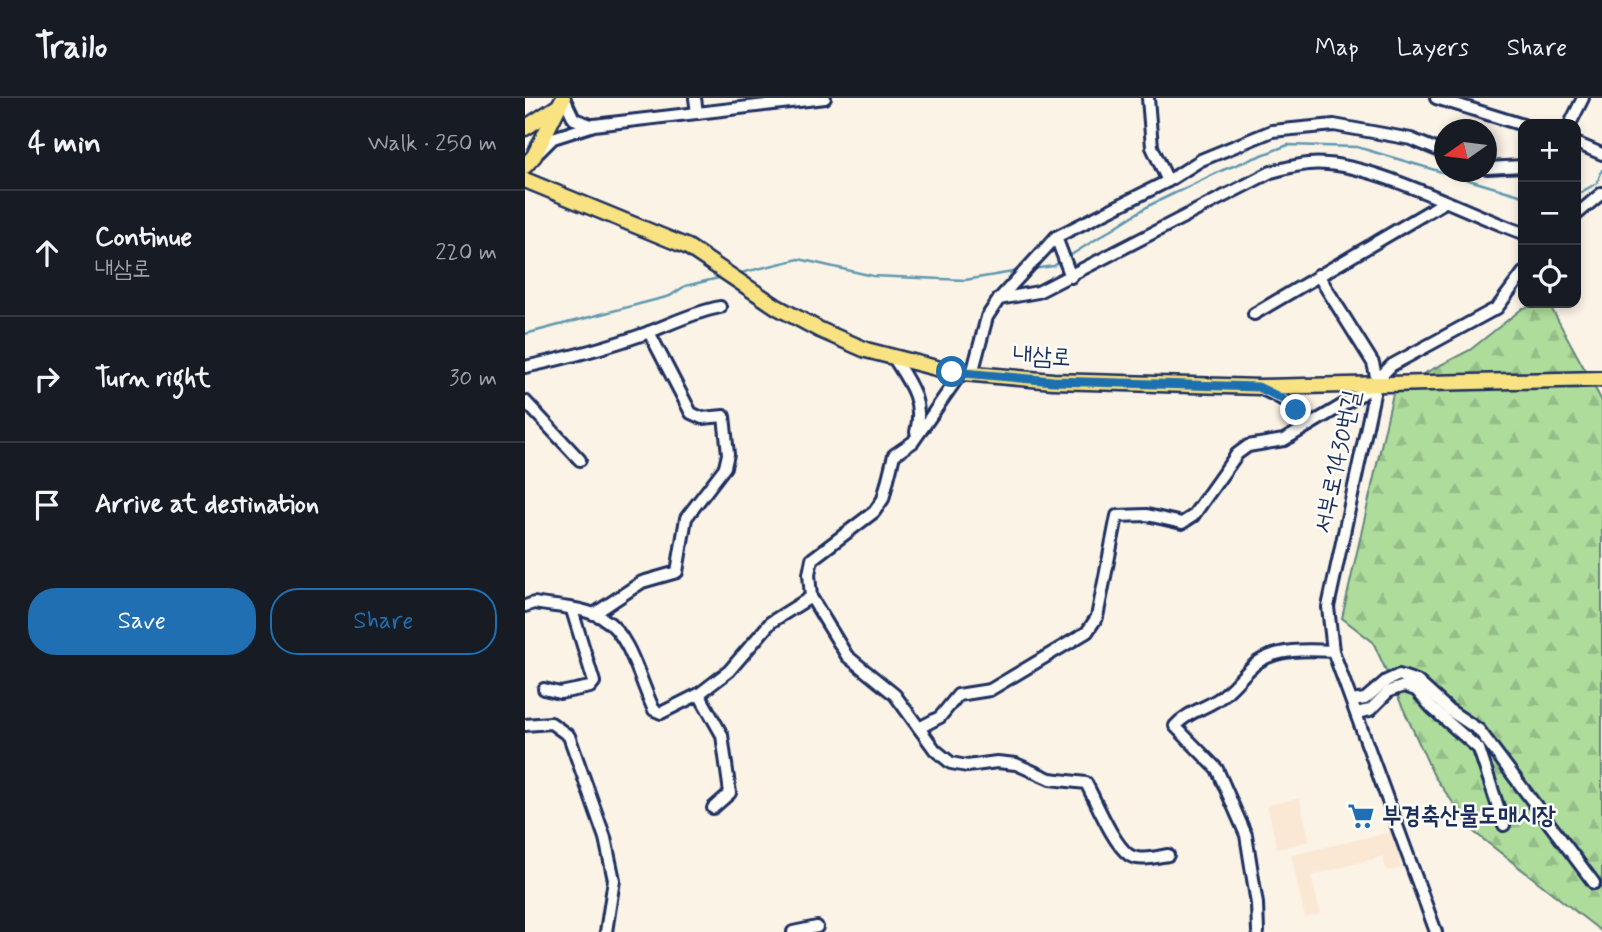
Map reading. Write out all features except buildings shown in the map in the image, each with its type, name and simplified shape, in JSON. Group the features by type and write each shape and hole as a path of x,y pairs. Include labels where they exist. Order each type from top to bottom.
{"main road":[{"path":"525,128 562,100"},
{"path":"530,161 562,100"},
{"name":"내삼로","path":"525,180 688,247 777,307 854,345 966,374 1053,381 1258,387 1602,379"}],"street":[{"path":"695,98 697,113"},
{"path":"530,161 553,138 594,125 825,98"},
{"path":"1148,98 1152,147 1168,181"},
{"path":"1436,98 1518,123"},
{"path":"1572,119 1583,98"},
{"path":"562,100 574,120 594,125"},
{"path":"1168,855 1143,859 1130,855 1120,846 1086,783 1050,779 1016,764 997,762 974,766 951,763 935,750 895,695 847,656 811,597 809,574 812,559 874,512 883,499 894,455 913,442 966,374 987,317 999,299 1057,240 1168,181 1201,160 1272,131 1333,125 1399,137 1434,149"},
{"path":"1581,145 1602,154"},
{"path":"999,299 1015,299 1038,292 1271,172 1309,163 1349,166 1518,231"},
{"path":"1497,167 1518,166"},
{"path":"1581,211 1602,193"},
{"path":"1254,314 1443,203"},
{"path":"1057,240 1071,277"},
{"path":"919,727 940,717 958,695 990,690 1087,632 1097,617 1117,516 1147,515 1182,523 1193,516 1237,454 1248,446 1284,440 1376,383 1373,363 1318,275"},
{"name":"서부로1430번길","path":"1436,932 1333,652 1328,607 1376,383 1392,365 1497,309 1518,280"},
{"path":"525,367 595,351 649,332 689,313 720,307"},
{"path":"594,614 630,588 677,572 686,518 718,480 728,454 724,416 702,418 691,413 649,332"},
{"path":"893,357 917,396 919,418 913,442"},
{"path":"1258,387 1281,398 1296,410 1302,429"},
{"path":"525,401 580,460"},
{"path":"525,606 534,603 594,614 612,625 638,666 654,710 661,713 699,694 729,671 771,622 811,597"},
{"path":"544,689 560,693 590,687 594,682 572,610"},
{"path":"1258,932 1257,904 1246,835 1217,769 1175,726 1181,719 1219,699 1258,662 1275,655 1306,650 1333,652"},
{"path":"1352,701 1365,699 1386,681 1399,676 1417,681 1449,710 1479,730 1594,883"},
{"path":"1356,713 1370,710 1389,691 1404,686 1416,690 1432,708 1479,749 1504,825"},
{"path":"699,694 722,735 730,793 713,808"},
{"path":"525,724 529,727 551,723 569,736 605,838 614,880 607,932"},
{"path":"793,932 817,928"}],"shaded area":[{"path":"1299,798 1310,841 1277,849 1267,805"},
{"path":"1395,831 1401,869 1386,871 1383,856 1311,876 1321,914 1305,918 1291,855"}],"green space":[{"path":"1523,308 1551,308 1602,401 1602,932 1474,832 1434,776 1373,642 1342,618 1394,389 1470,350"}],"waterway":[{"path":"1068,257 1150,205 1223,170 1288,145 1357,147 1518,195"},
{"path":"1581,192 1597,183 1602,170"},
{"path":"736,274 799,259 873,276 965,280 1019,271"},
{"path":"1032,269 1054,266 1062,260"},
{"path":"525,334 670,296 685,286 723,277"}],"place":[{"name":"부경축산물도매시장","path":"1361,816"}],"route":[{"path":"952,372 1053,381 1258,387 1281,398 1296,410"}]}
